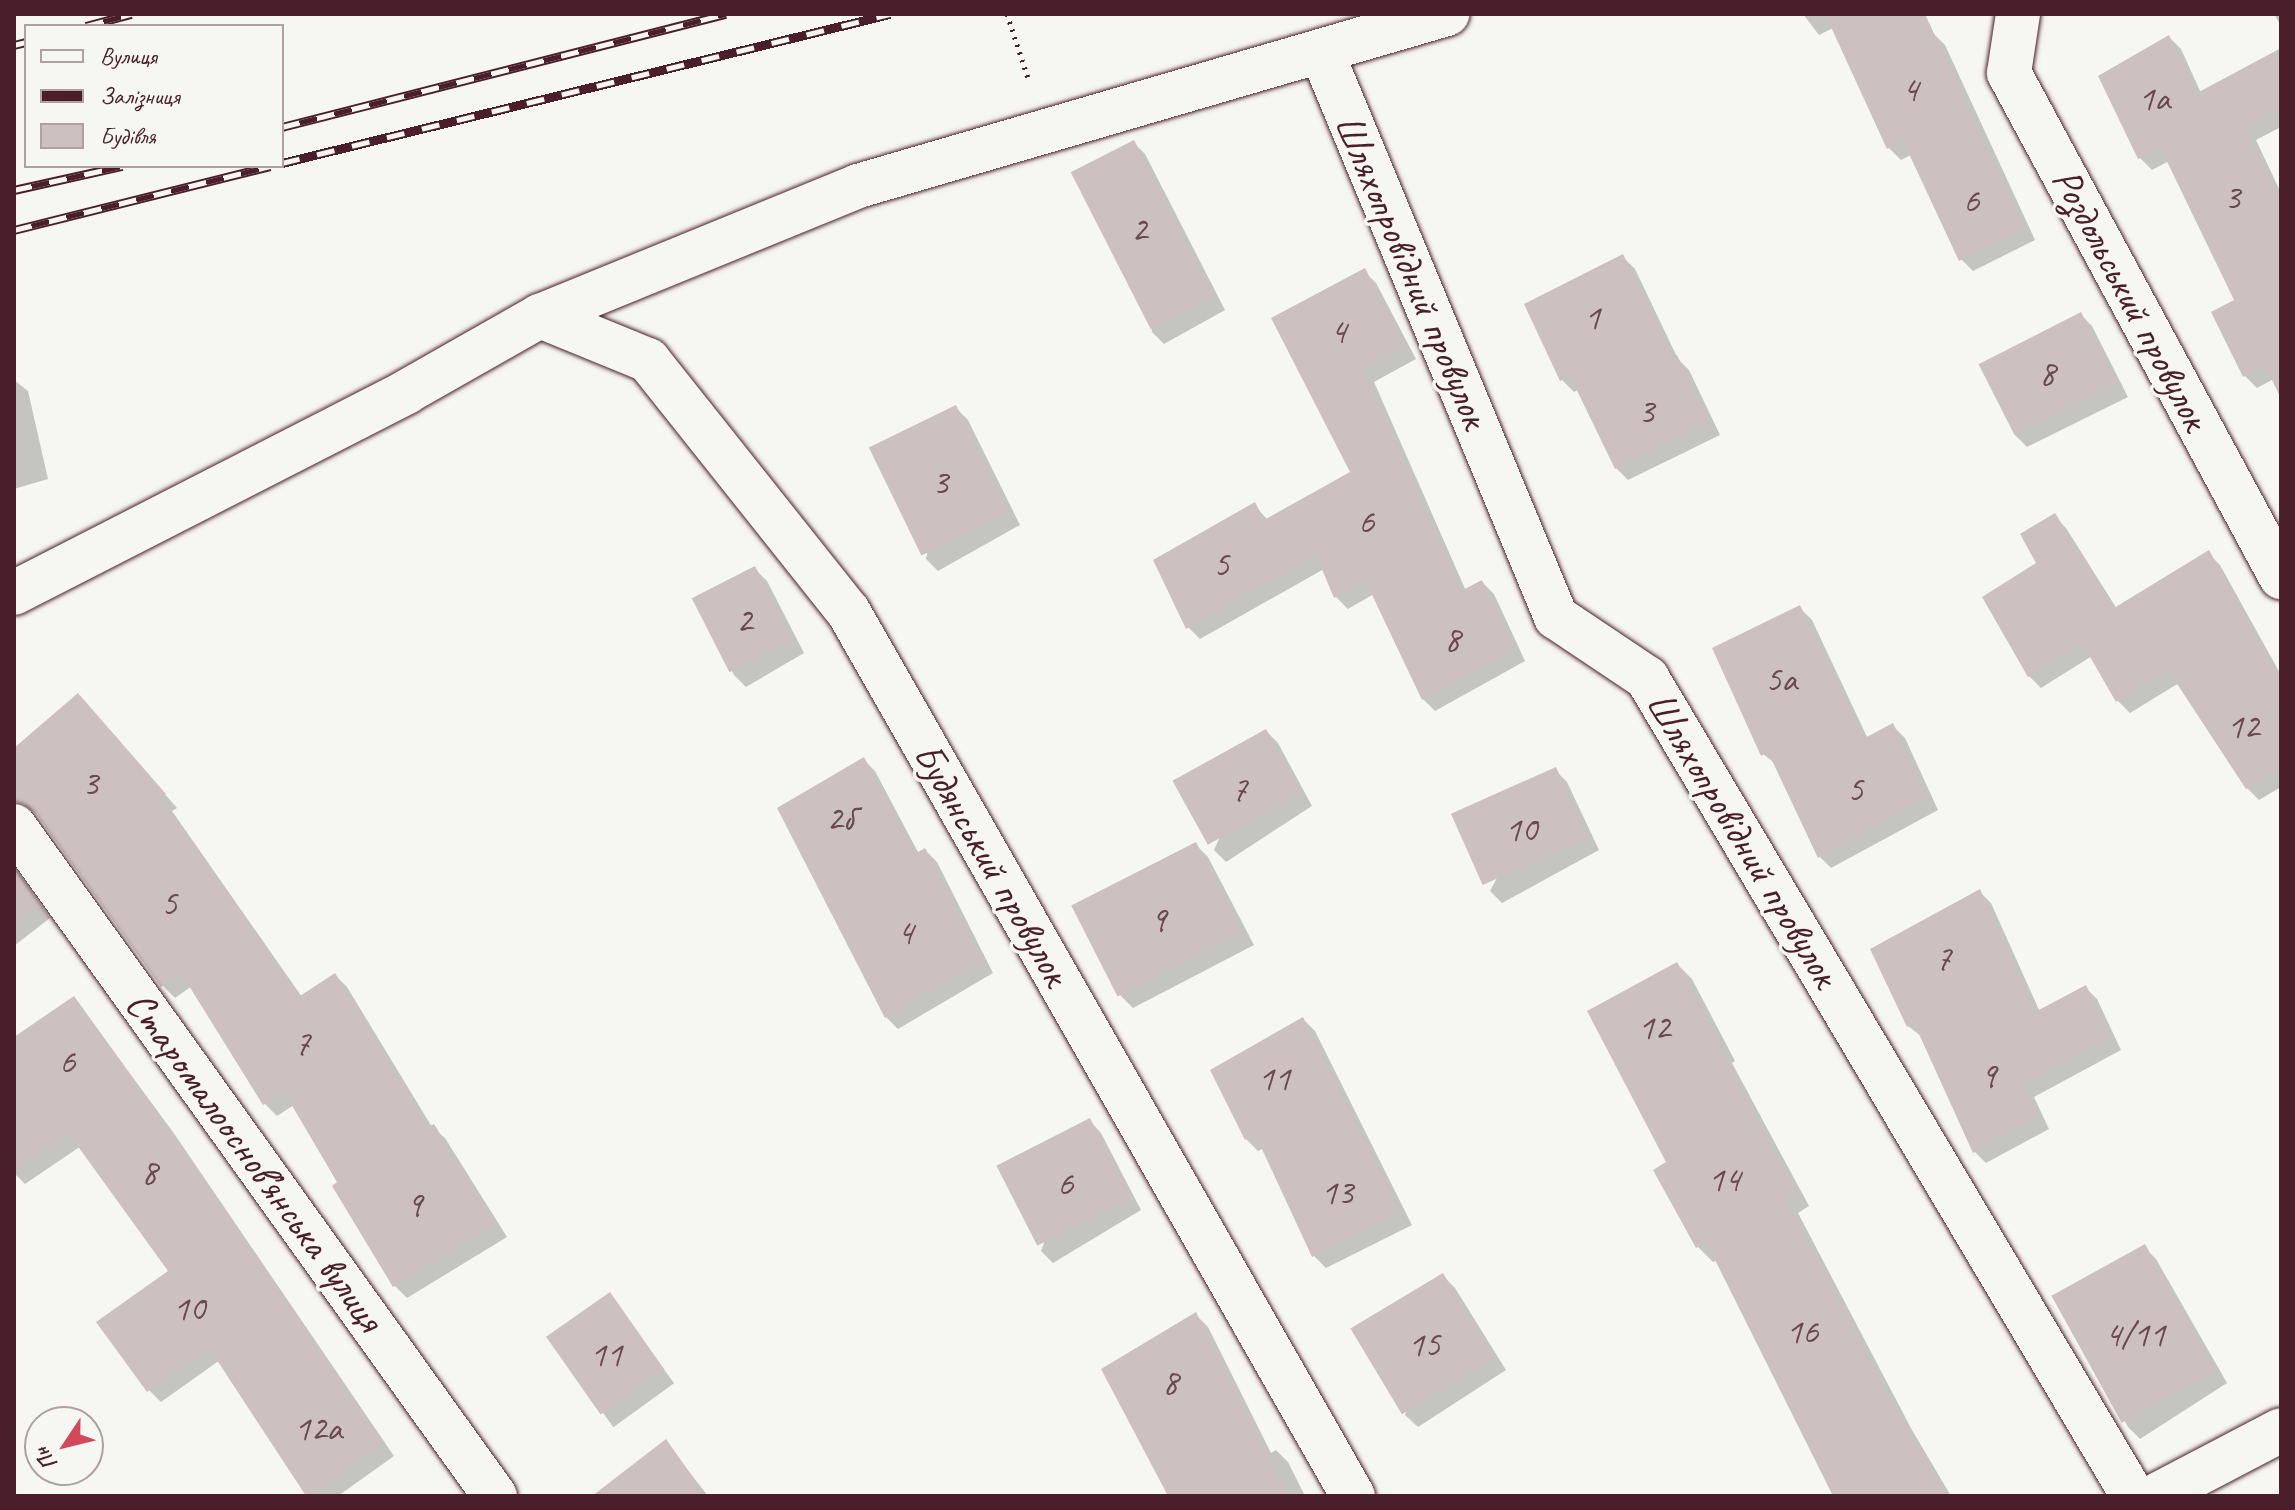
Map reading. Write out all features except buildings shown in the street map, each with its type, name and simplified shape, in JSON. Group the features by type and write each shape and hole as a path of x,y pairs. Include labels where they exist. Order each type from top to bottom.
{"street":[{"path":"14,593 406,392 540,316 858,186 1447,14"},
{"name":"Роздольський провулок","path":"2018,14 2009,73 2281,577"},
{"name":"Шляхопровідний провулок","path":"1322,53 1556,617 1647,678 2133,1496"},
{"name":"Будянський провулок","path":"540,316 648,360 848,611 1353,1496"},
{"name":"Старомалооснов’янська вулиця","path":"14,826 495,1496"},
{"path":"2155,1496 2281,1430"}],"path":[{"path":"1007,14 1029,81"}],"railway":[{"path":"94,24 131,14"},
{"path":"284,126 726,14"},
{"path":"284,163 890,14"},
{"path":"14,45 24,42"},
{"path":"14,190 113,168"},
{"path":"14,230 262,168"}]}
